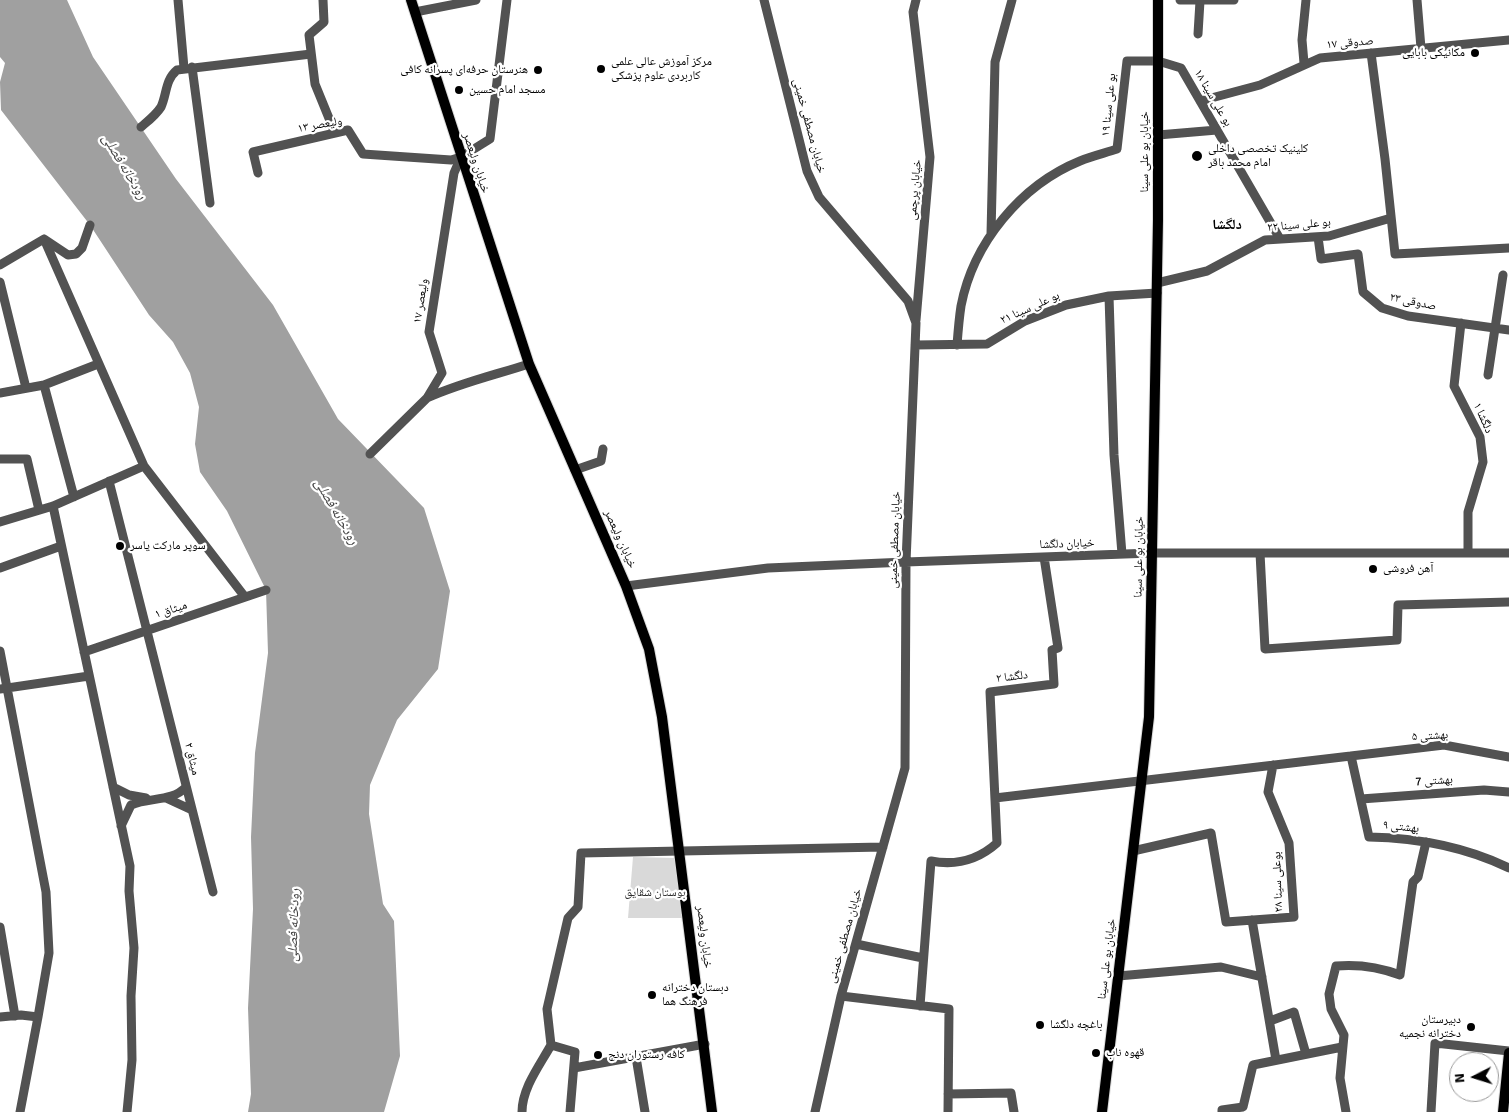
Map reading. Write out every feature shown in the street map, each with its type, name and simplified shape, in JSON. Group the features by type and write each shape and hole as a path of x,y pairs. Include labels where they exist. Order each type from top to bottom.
{"main road":[{"name":"خیابان ولیعصر","path":"411,0 529,364 626,586 649,650 662,717 712,1112"},
{"name":"خیابان بو علی سینا","path":"1102,1112 1149,717 1157,288 1158,0"},
{"path":"1504,1112 1509,1052"}],"street":[{"path":"178,0 210,204"},
{"path":"323,0 324,22 309,35 315,84 335,133"},
{"path":"415,12 476,0"},
{"path":"461,157 490,139 507,0"},
{"name":"خیابان مصطفی خمینی","path":"764,0 806,171 819,197 908,301 916,323 906,562 904,768 841,996 815,1112"},
{"name":"خیابان پرچمی","path":"916,0 913,12 930,157 916,323"},
{"path":"991,234 995,62 1012,0"},
{"path":"1180,0 1234,0"},
{"path":"1304,63 1302,40 1306,0"},
{"path":"1417,0 1421,48"},
{"path":"1198,34 1200,1"},
{"name":"صدوقی ۱۷","path":"1200,101 1260,85 1304,63 1320,58 1509,40"},
{"path":"1371,53 1395,254 1509,248"},
{"path":"141,128 154,117 161,106 170,76 177,70 311,54"},
{"name":"بو علی سینا ۱۹","path":"957,345 961,306 970,278 991,234 1016,204 1046,180 1080,161 1117,149 1127,62 1158,61"},
{"name":"بو علی سینا ۱۸","path":"1158,61 1181,68 1280,239"},
{"name":"ولیعصر ۱۳","path":"258,173 253,152 348,130 363,154 451,160 461,157"},
{"path":"1158,135 1217,130"},
{"name":"ولیعصر ۱۷","path":"427,398 442,373 429,332 454,173 461,157"},
{"name":"بو علی سینا ۲۲","path":"1157,288 1207,271 1266,240 1318,237 1348,232 1391,218"},
{"path":"44,239 68,255 76,254 82,248 90,225"},
{"name":"صدوقی ۲۳","path":"1318,237 1321,258 1358,254 1361,287 1371,301 1382,308 1408,316 1509,330"},
{"path":"0,266 44,239"},
{"path":"44,239 144,466 245,597"},
{"path":"1488,375 1503,275"},
{"path":"0,282 26,388"},
{"name":"بو علی سینا ۲۱","path":"915,345 987,344 1012,328 1045,312 1066,305 1157,288"},
{"path":"1109,296 1114,455 1122,554"},
{"name":"دلگشا ۱","path":"1461,323 1454,386 1480,436 1483,462 1468,512 1468,553"},
{"path":"0,393 44,385 98,364"},
{"path":"370,454 427,398 450,388 529,364"},
{"path":"44,385 74,497"},
{"path":"576,470 601,461 604,449"},
{"path":"0,459 27,459 39,510"},
{"path":"0,522 53,506 144,466"},
{"name":"میثاق ۲","path":"109,481 213,892"},
{"path":"53,506 130,866 129,891 134,948 131,996 132,1060 127,1112"},
{"path":"0,568 61,546"},
{"name":"خیابان دلگشا","path":"626,586 768,568 906,562 1152,553 1509,553"},
{"path":"1260,553 1265,649 1397,640 1398,605 1509,602"},
{"name":"دلگشا ۲","path":"923,958 931,861 962,862 981,855 997,843 990,692 1054,684 1052,650 1058,648 1044,557"},
{"name":"میثاق ۱","path":"84,652 266,590"},
{"path":"0,651 3,688 46,892 49,953 36,1037 24,1082 20,1112"},
{"path":"3,688 89,676"},
{"name":"بهشتی ۵","path":"995,798 1444,745 1509,757"},
{"name":"بهشتی ۹","path":"1351,756 1369,837 1426,842 1479,856 1509,868"},
{"name":"بوعلی سینا ۲۸","path":"1133,851 1211,833 1226,922 1294,917 1289,843 1268,792 1273,765"},
{"path":"113,787 137,798 149,799 179,795 186,787"},
{"name":"بهشتی 7","path":"1361,799 1475,791 1509,792"},
{"path":"164,798 192,810"},
{"path":"121,827 131,805 149,799"},
{"path":"1346,1112 1340,1078 1344,1035 1331,1009 1330,994 1336,966 1369,966 1400,975 1413,882 1418,876 1426,842"},
{"path":"522,1112 522,1104 532,1078 551,1045 547,1009 568,918 578,908 581,853 883,847"},
{"path":"1252,920 1276,1060"},
{"path":"0,927 15,1016"},
{"path":"856,944 923,958 920,1006"},
{"path":"1118,976 1221,967 1262,977"},
{"path":"841,996 949,1009 948,1112"},
{"path":"1270,1020 1294,1012 1306,1054"},
{"path":"0,1017 38,1017"},
{"path":"1431,1112 1435,1043 1509,1052"},
{"path":"574,1068 704,1044"},
{"path":"551,1045 575,1052 570,1112"},
{"path":"1222,1112 1222,1110 1243,1107 1253,1065 1342,1047"},
{"path":"636,1057 645,1112"},
{"path":"948,1094 1011,1093 1014,1112"}],"green space":[{"name":"بوستان شقایق","path":"633,857 675,858 683,918 628,918"}],"water":[{"name":"رودخانه فصلی","path":"0,0 67,0 93,57 176,179 273,305 338,419 424,508 450,591 438,669 397,720 370,785 369,814 383,904 394,921 400,1056 384,1112 248,1112 251,1094 248,1008 253,909 251,837 255,753 268,653 266,590 227,511 200,472 195,444 199,407 190,373 173,342 149,315 90,225 1,110 0,82 5,63 0,57"}],"place":[{"name":"مکانیکی بابایی","path":"1475,53"},
{"name":"مرکز آموزش عالی علمی کاربردی علوم پزشکی","path":"601,69"},
{"name":"هنرستان حرفه‌ای پسرانه کافی","path":"538,70"},
{"name":"مسجد امام حسین","path":"459,90"},
{"name":"کلینیک تخصصی داخلی امام محمد باقر","path":"1197,156"},
{"name":"سوپر مارکت یاسر","path":"120,546"},
{"name":"آهن فروشی","path":"1373,569"},
{"name":"دبستان دخترانه فرهنگ هما","path":"652,995"},
{"name":"باغچه دلگشا","path":"1040,1025"},
{"name":"دبیرستان دخترانه نجمیه","path":"1471,1027"},
{"name":"قهوه ناب","path":"1096,1053"},
{"name":"کافه رستوران دنج","path":"598,1055"}],"district":[{"name":"دلگشا","path":"1227,225"}]}
